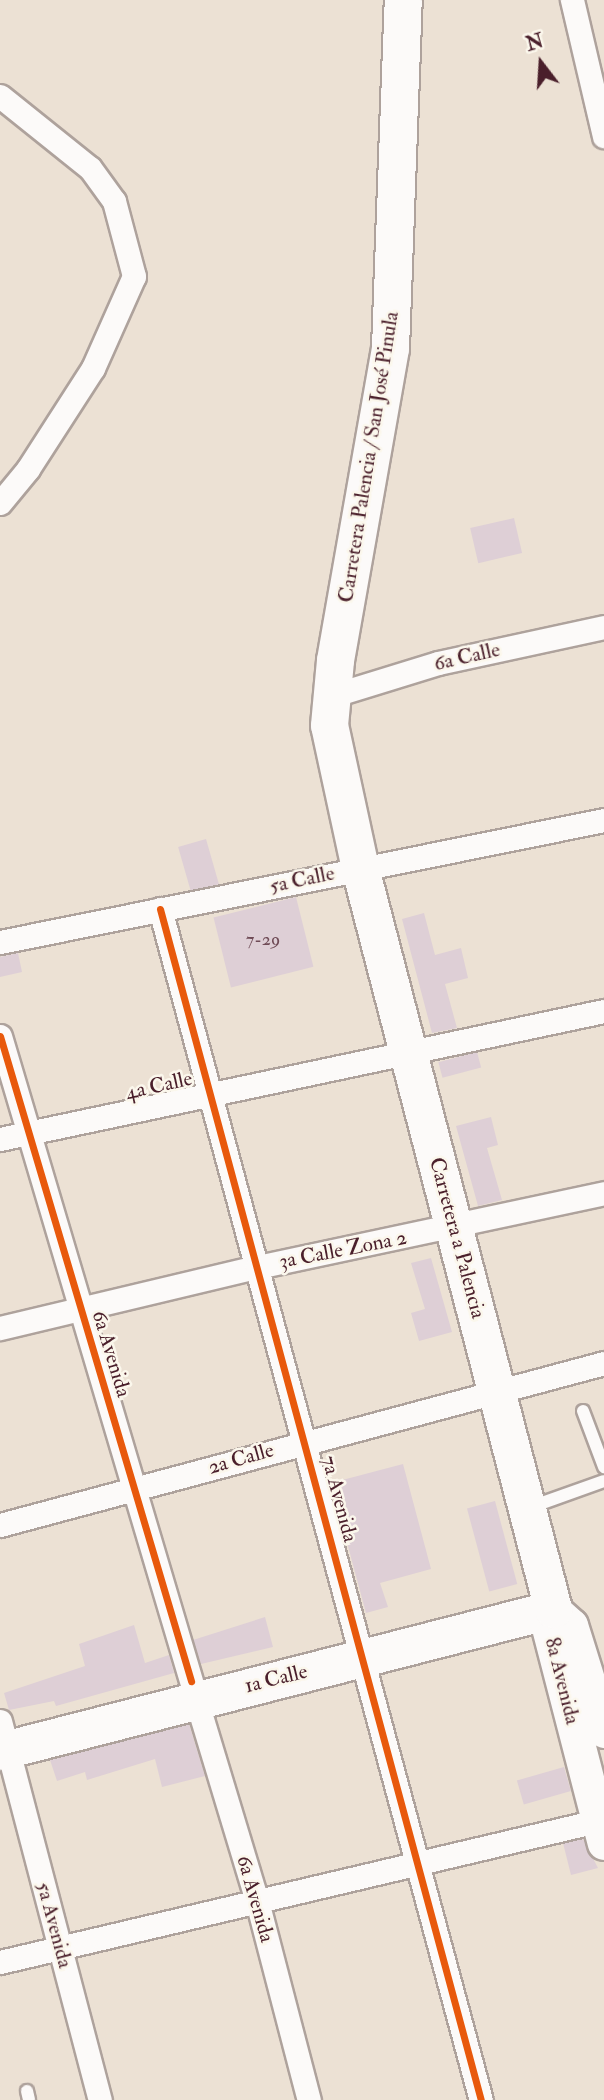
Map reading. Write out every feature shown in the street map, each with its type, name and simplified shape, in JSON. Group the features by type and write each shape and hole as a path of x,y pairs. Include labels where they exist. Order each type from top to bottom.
{"main road":[{"name":"Carretera Palencia / San José Pinula","path":"360,868 337,773 329,725 331,695 390,348 403,0"},
{"name":"Carretera a Palencia","path":"360,868 551,1600"},
{"name":"1a Calle","path":"2,1737 551,1600"},
{"name":"8a Avenida","path":"551,1600 571,1625 602,1718"},
{"name":"8a Avenida","path":"551,1600 549,1631 601,1832"}],"street":[{"path":"572,0 604,136"},
{"path":"0,96 90,167 114,201 134,276 93,368 28,469 0,503"},
{"name":"6a Calle","path":"331,695 438,663 604,627"},
{"name":"5a Calle","path":"0,942 604,820"},
{"name":"7a Avenida","path":"160,909 207,1093 305,1441 481,2100"},
{"name":"4a Calle","path":"0,1139 408,1050 604,1011"},
{"name":"6a Avenida","path":"0,1036 79,1310 257,1902 309,2100"},
{"name":"3a Calle Zona 2","path":"0,1328 257,1267 604,1193"},
{"name":"2a Calle","path":"0,1525 305,1441 604,1363"},
{"name":"5a Avenida","path":"2,1737 100,2100"},
{"path":"0,1962 419,1866 601,1832"}],"lane":[{"path":"583,1411 604,1467"},
{"path":"527,1508 604,1481"}],"building":[{"path":"514,518 522,553 478,563 470,528"},
{"path":"206,839 219,884 191,892 178,847"},
{"path":"296,897 313,967 231,987 214,918"},
{"path":"424,913 435,955 461,948 468,978 445,984 457,1028 432,1033 402,919"},
{"path":"18,953 22,972 0,977 0,957"},
{"path":"477,1052 481,1067 443,1078 438,1062"},
{"path":"491,1117 498,1145 487,1148 502,1200 478,1206 456,1126"},
{"path":"431,1258 452,1332 419,1341 411,1313 425,1309 411,1263"},
{"path":"403,1464 431,1569 380,1583 388,1607 366,1613 331,1483"},
{"path":"495,1501 517,1584 489,1592 467,1509"},
{"path":"265,1617 273,1647 201,1664 193,1640"},
{"path":"134,1625 145,1663 169,1655 174,1673 56,1706 54,1701 9,1710 4,1693 85,1666 79,1644"},
{"path":"189,1724 205,1776 162,1787 155,1759 87,1780 85,1772 57,1781 50,1760"},
{"path":"564,1767 571,1791 524,1805 517,1781"},
{"path":"583,1839 598,1868 571,1875 563,1843"}],"cycle path":[{"path":"160,909 481,2100"},
{"path":"0,1036 191,1681"}]}
